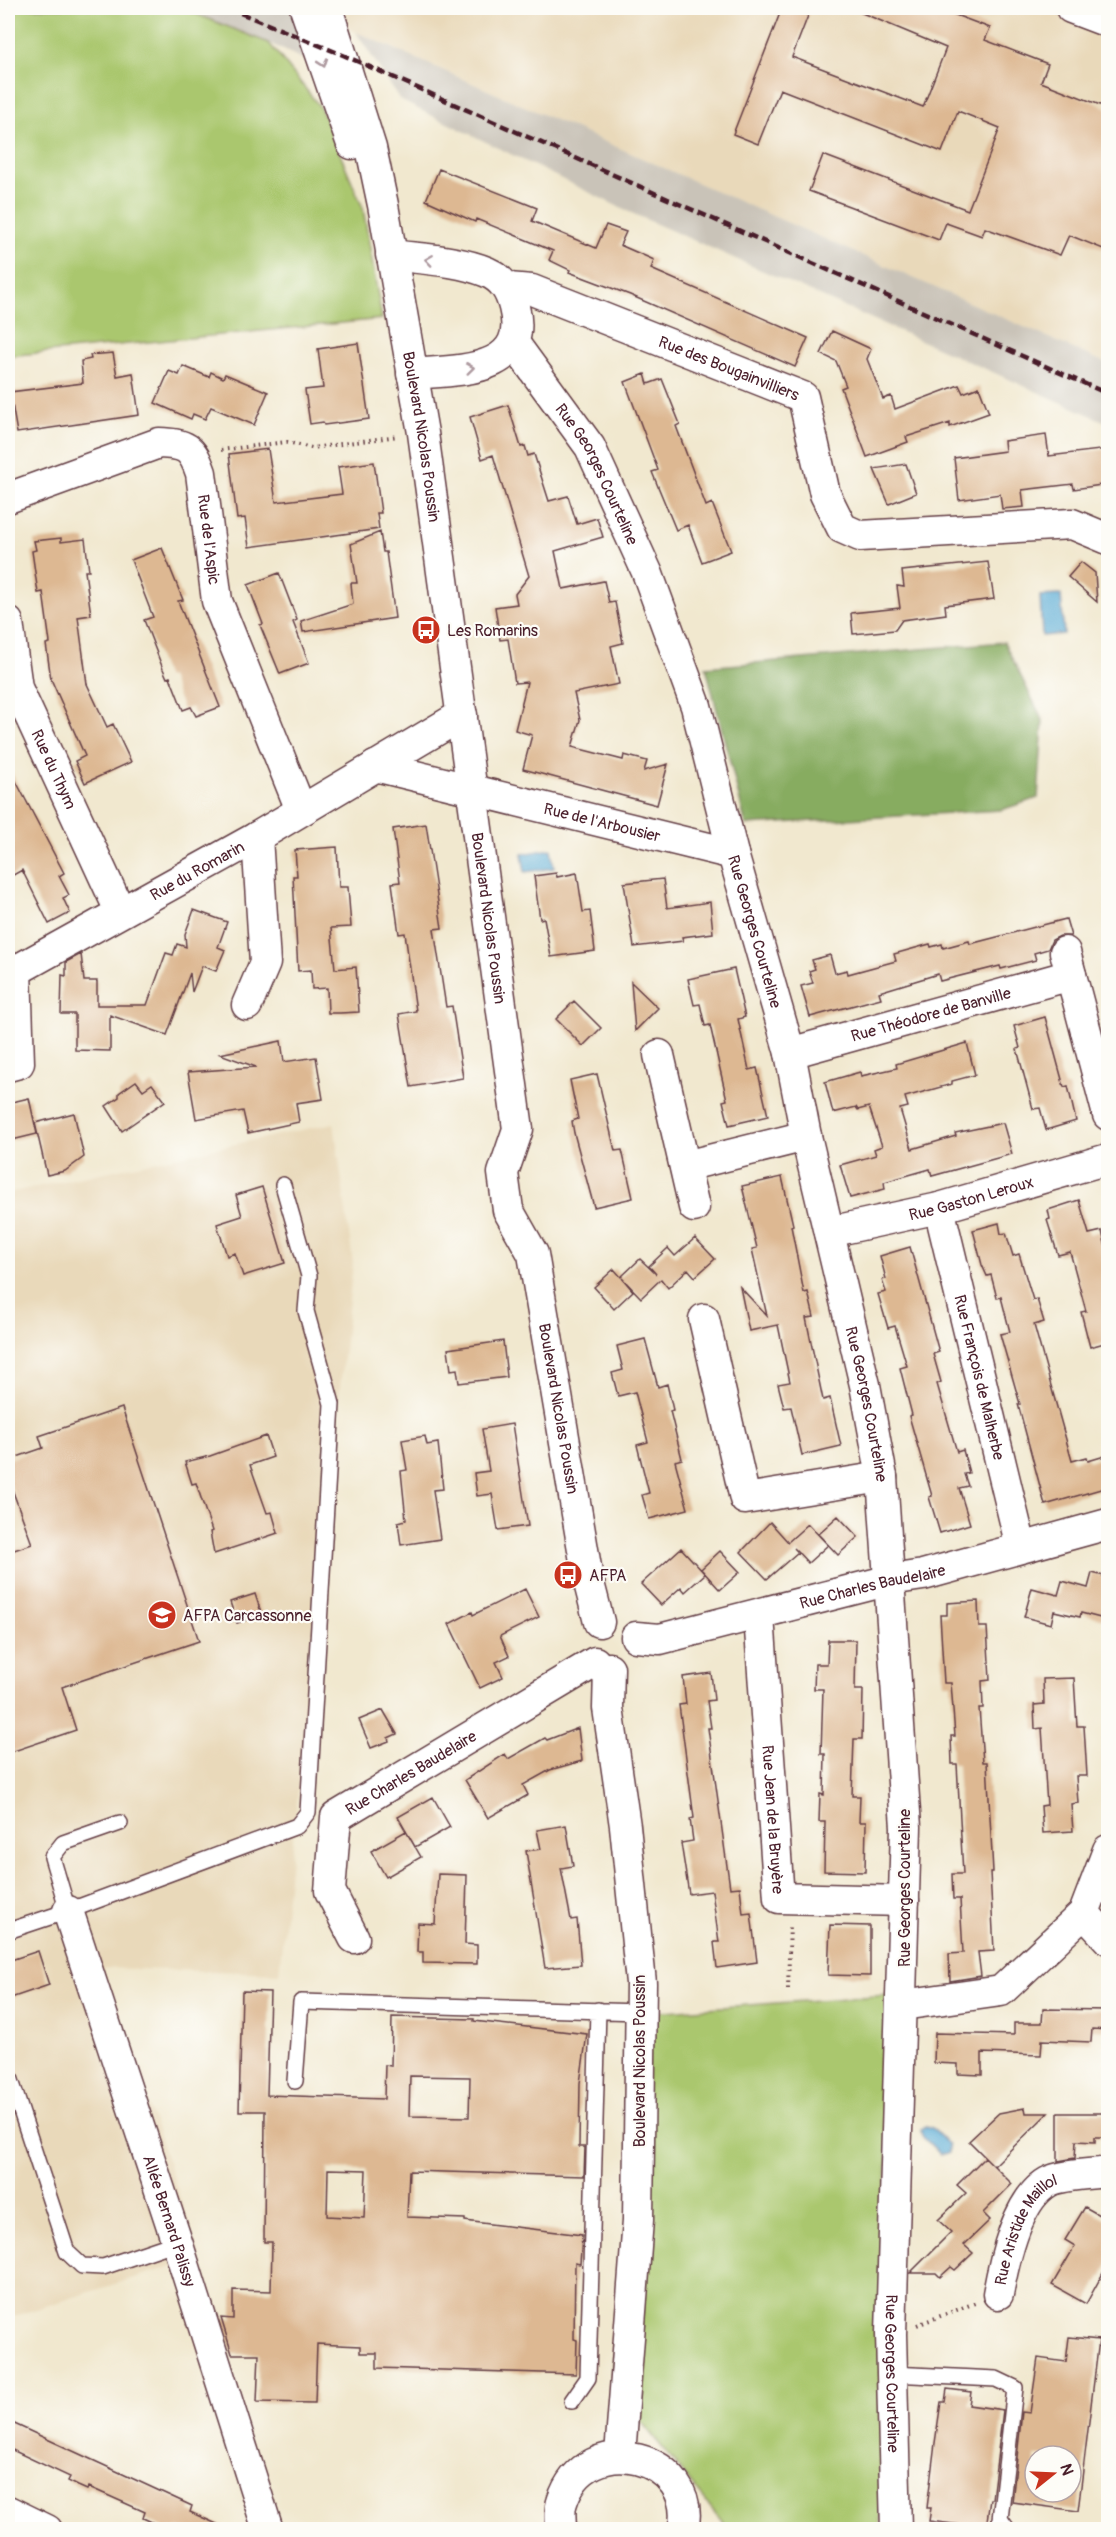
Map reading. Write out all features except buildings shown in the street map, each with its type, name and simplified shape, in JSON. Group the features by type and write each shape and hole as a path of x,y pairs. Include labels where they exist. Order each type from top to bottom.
{"street":[{"name":"Boulevard Nicolas Poussin","path":"305,8 356,155 383,205"},
{"name":"Boulevard Nicolas Poussin","path":"327,8 361,111 383,205 423,433 518,1129 503,1173 508,1210 533,1254 588,1579 599,1622"},
{"path":"1071,8 1108,22"},
{"path":"392,255 466,266 489,273 508,288 516,328 514,343 498,359 478,368 412,374"},
{"name":"Rue des Bougainvilliers","path":"508,288 532,290 803,397 825,494 842,528 860,536 1072,524 1108,539"},
{"name":"Rue Georges Courteline","path":"514,343 590,447 647,572 696,706 733,854 790,1053 806,1136 865,1385 882,1477 906,1827 891,2334 896,2529"},
{"path":"8,498 159,443 180,444 194,454"},
{"name":"Rue de l'Aspic","path":"194,454 201,473 217,601 301,810"},
{"name":"Rue du Thym","path":"8,622 17,688 120,911"},
{"name":"Rue du Romarin","path":"8,1066 19,1063 12,972 257,837 462,715"},
{"path":"375,766 472,790"},
{"name":"Rue de l'Arbousier","path":"472,790 733,854"},
{"path":"247,1005 265,963 257,837"},
{"name":"Rue Théodore de Banville","path":"790,1053 1068,963 1100,1046"},
{"path":"1100,1046 1108,1115"},
{"path":"659,1054 694,1207"},
{"path":"685,1166 806,1136"},
{"name":"Rue Gaston Leroux","path":"830,1232 939,1208 1108,1159"},
{"name":"Rue François de Malherbe","path":"939,1208 1021,1547"},
{"path":"704,1319 745,1499 882,1477"},
{"name":"Rue Charles Baudelaire","path":"636,1637 660,1639 759,1616 890,1580 923,1575 1108,1524"},
{"name":"Rue Jean de la Bruyère","path":"759,1616 779,1898 904,1901"},
{"path":"614,1618 621,1620 636,1637 635,1652 631,1659 617,1668 602,1665 587,1648 587,1640 594,1626 599,1622 614,1618"},
{"name":"Boulevard Nicolas Poussin","path":"602,1665 625,1826 641,1983 638,2220 621,2455"},
{"name":"Rue Charles Baudelaire","path":"354,1938 330,1891 336,1816 602,1665"},
{"path":"902,2005 1002,1991 1084,1913 1108,1850"},
{"name":"Allée Bernard Palissy","path":"68,1911 268,2529"},
{"path":"1084,1913 1108,1939"},
{"name":"Rue Aristide Maillol","path":"998,2294 1007,2248 1033,2194 1050,2180 1108,2172"},
{"path":"561,2529 561,2504 570,2484 588,2466 621,2455 644,2459 661,2469 674,2483 681,2500 682,2529"},
{"path":"8,2511 47,2529"}],"lane":[{"path":"8,1931 297,1826 308,1812 332,1404 306,1311 309,1276 283,1185"},
{"path":"68,1911 52,1857 63,1843 120,1823"},
{"path":"295,2081 301,2002 641,2012"},
{"path":"572,2401 588,2378 598,2010"},
{"path":"8,2071 67,2252 82,2266 103,2267 177,2242"},
{"path":"892,2374 996,2379 1015,2388 1000,2519 1008,2529"}],"path":[{"path":"194,454 287,442 312,448 423,433"},
{"path":"788,1989 790,1898"},
{"name":"Rue Aristide Maillol","path":"891,2334 998,2294"}],"shaded area":[{"path":"181,8 296,8 313,64 269,43"},
{"path":"308,8 1108,8 1108,364 356,32"},
{"path":"356,32 1108,364 1108,423 627,211 400,100"},
{"name":"AFPA Carcassonne","path":"334,1123 353,1263 279,1973 102,1968 200,2257 8,2318 8,1193"}],"green space":[{"path":"8,8 181,8 269,43 320,107 363,208 382,319 8,356"},
{"path":"1004,642 1043,721 1038,798 1001,810 746,825 706,667"},
{"path":"889,1995 880,2529 728,2529 611,2384 652,2012"}],"water":[{"path":"1061,595 1064,634 1042,636 1040,596"},
{"path":"551,849 554,868 525,872 522,854"},
{"path":"925,2126 932,2128 949,2145 949,2153 940,2154 922,2136 921,2130"}],"railway":[{"path":"228,8 343,55 1108,394"}],"place":[{"name":"Les Romarins","path":"426,630"},
{"name":"AFPA","path":"568,1575"},
{"name":"AFPA Carcassonne","path":"162,1615"}]}
